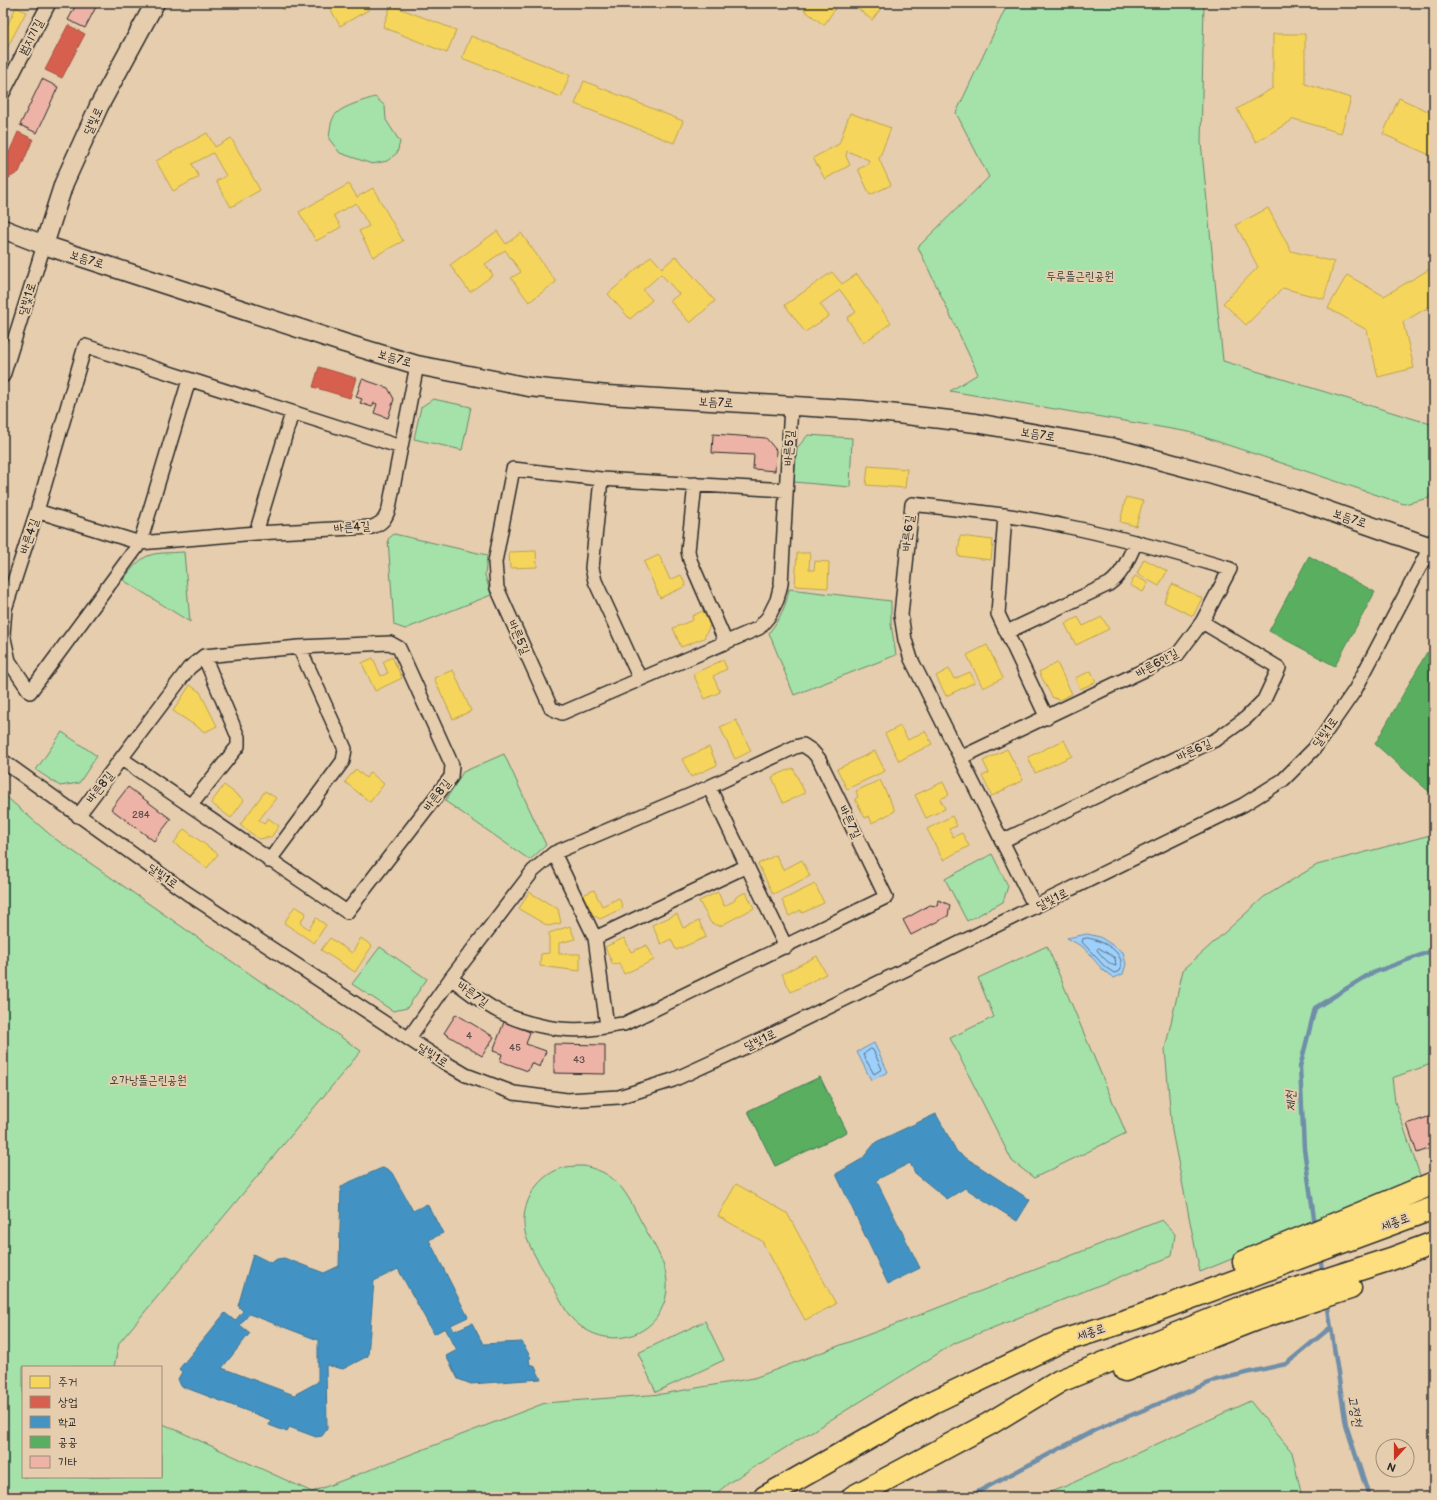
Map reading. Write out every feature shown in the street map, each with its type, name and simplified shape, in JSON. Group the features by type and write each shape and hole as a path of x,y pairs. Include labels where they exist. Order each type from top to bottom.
{"highway":[{"path":"766,1497 933,1402 1059,1342 1244,1269 1373,1207 1434,1183"},
{"name":"세종로","path":"1244,1269 1379,1228 1434,1208"},
{"path":"1395,1265 1434,1243"},
{"path":"853,1497 989,1424 1255,1311 1395,1265 1434,1259"}],"street":[{"name":"범지기길","path":"3,94 49,3"},
{"name":"달빛로","path":"44,245 64,183 99,106 155,3"},
{"name":"보듬7로","path":"3,229 44,245 416,365 529,386 608,395 862,410 976,423 1110,447 1196,470 1433,545"},
{"name":"달빛1로","path":"3,376 44,245"},
{"name":"바른4길","path":"401,447 85,346 37,511 5,609 3,634 9,661 30,692 140,543 256,533 372,527 380,524 386,518 389,508 401,447 416,365"},
{"path":"37,511 140,543 189,380"},
{"name":"바른5길","path":"786,490 601,479 513,469 495,562 495,575 498,588 551,708 562,713 759,628 769,616 777,600 781,584 791,406"},
{"path":"256,533 292,413"},
{"path":"601,479 592,568 595,581 640,679"},
{"path":"695,484 688,551 690,560 726,643"},
{"name":"바른6길","path":"1035,907 911,659 904,640 901,615 912,504 1005,515 1065,526 1136,542 1230,569"},
{"path":"1005,515 998,614 1047,718"},
{"path":"1007,632 1109,584 1118,578 1136,542"},
{"name":"달빛1로","path":"3,761 187,893 466,1075 514,1092 567,1100 619,1097 688,1074 774,1034 1243,805 1283,780 1314,749 1356,690 1433,545"},
{"name":"바른6안길","path":"960,758 1047,718 1178,654 1202,622 1230,569"},
{"name":"바른6길","path":"1002,841 1217,739 1246,718 1264,700 1279,668 1202,622"},
{"name":"바른8길","path":"78,816 189,668 204,656 298,647 390,643 399,648 452,765 452,772 451,777 347,912 269,861 191,805 122,759"},
{"path":"269,861 343,761 345,749 298,647"},
{"path":"191,805 238,746 238,737 204,656"},
{"name":"바른7길","path":"803,745 812,751 819,759 886,898 624,1024 590,1029 560,1029 526,1021 499,1011 474,996 451,978 533,871 554,853 709,787 795,747 803,745"},
{"path":"709,787 786,947"},
{"path":"554,853 595,938 607,1026"},
{"path":"595,938 747,866"},
{"path":"409,1038 451,978"}],"green space":[{"name":"두루뜰근린공원","path":"1008,3 1204,3 1201,142 1223,361 1434,425 1434,485 1429,498 1404,504 1189,432 950,391 978,374 918,247 989,177 956,113"},
{"path":"375,97 385,106 386,120 400,142 397,153 387,161 372,164 340,153 329,139 332,122 340,110"},
{"path":"433,399 471,407 462,450 414,439 421,407"},
{"path":"808,435 852,438 850,487 794,482 797,448"},
{"path":"394,534 487,555 485,575 491,595 405,629 394,625 388,539"},
{"path":"184,552 190,622 123,580 143,558 155,554"},
{"path":"789,589 891,601 891,624 896,655 794,695 769,633 782,612"},
{"path":"62,732 97,756 79,783 60,786 36,770"},
{"path":"504,754 546,845 530,860 445,801 463,772"},
{"name":"오가낭뜰근린공원","path":"3,794 54,838 361,1051 119,1343 114,1366 22,1366 22,1478 162,1478 162,1423 312,1492 545,1403 662,1394 754,1378 1162,1220 1175,1234 1172,1256 955,1343 730,1482 712,1497 3,1497"},
{"path":"1434,834 1434,1063 1392,1078 1395,1102 1422,1181 1200,1272 1172,1131 1165,1049 1183,970 1264,897 1317,865"},
{"path":"992,854 1008,886 1003,902 967,921 945,879"},
{"path":"1047,946 1126,1133 1034,1178 1012,1161 950,1038 994,1017 978,978"},
{"path":"380,947 427,979 407,1008 393,1011 352,984"},
{"path":"573,1166 584,1166 606,1174 624,1191 655,1246 664,1268 667,1280 667,1292 664,1304 654,1321 647,1327 629,1336 612,1338 600,1336 589,1332 574,1321 536,1258 529,1245 525,1232 525,1211 533,1191 539,1183 556,1170"},
{"path":"705,1321 724,1360 656,1392 638,1353"},
{"path":"1250,1401 1292,1452 1302,1497 1037,1497 1066,1486"}],"water":[{"path":"1087,934 1100,937 1123,952 1126,964 1123,974 1114,978 1103,970 1083,947 1067,938"},
{"path":"874,1043 888,1072 871,1080 857,1052"}],"building: 주거":[{"path":"279,3 295,3 283,10"},
{"path":"327,3 366,3 370,9 340,26"},
{"path":"809,3 839,3 824,25 804,10"},
{"path":"851,3 885,3 872,20"},
{"path":"1430,3 1434,3 1434,8 1429,6"},
{"path":"391,5 456,30 447,53 383,27"},
{"path":"16,7 26,12 7,48 3,46 3,24 7,26"},
{"path":"1273,34 1305,34 1305,84 1351,98 1341,133 1294,119 1256,142 1237,109 1273,88"},
{"path":"471,36 570,75 561,97 462,58"},
{"path":"584,81 683,121 674,143 575,104"},
{"path":"1399,98 1434,114 1434,157 1383,134"},
{"path":"850,113 891,128 879,159 891,185 870,195 858,169 867,165 869,160 847,151 846,156 850,165 825,179 813,158 839,144"},
{"path":"207,133 215,147 231,138 260,190 231,207 216,181 226,176 213,153 192,164 199,177 173,191 156,161"},
{"path":"349,184 357,197 373,188 403,241 373,257 359,231 369,226 356,203 334,215 341,227 316,241 299,212"},
{"path":"1268,208 1291,251 1334,262 1324,299 1283,288 1246,325 1223,303 1258,267 1236,225"},
{"path":"497,231 506,244 521,233 556,282 529,302 511,278 521,272 505,250 485,264 493,275 470,292 450,265"},
{"path":"651,256 662,268 676,256 715,301 690,323 670,301 679,294 661,274 643,290 652,300 630,319 608,294"},
{"path":"1430,269 1434,276 1434,304 1403,322 1414,368 1378,377 1367,330 1328,308 1347,275 1384,296"},
{"path":"832,272 842,284 857,274 891,323 863,343 847,318 856,312 840,290 820,304 829,316 805,332 785,305"},
{"path":"868,466 907,469 905,488 866,485"},
{"path":"1126,497 1143,501 1136,526 1120,522"},
{"path":"960,536 993,540 991,560 958,556"},
{"path":"536,551 537,567 510,568 509,552"},
{"path":"797,553 810,553 809,570 814,570 815,561 829,562 828,588 795,586"},
{"path":"659,555 670,580 681,575 686,586 660,598 644,562"},
{"path":"1144,559 1167,571 1159,586 1137,574"},
{"path":"1135,576 1148,583 1143,592 1130,585"},
{"path":"1172,584 1202,598 1193,616 1164,602"},
{"path":"703,611 710,625 704,638 681,647 673,628 693,620 692,616"},
{"path":"1078,617 1083,626 1102,617 1109,629 1076,645 1065,624"},
{"path":"987,645 1003,678 983,688 967,655"},
{"path":"392,657 402,678 375,691 362,663 373,658 381,676 388,673 383,662"},
{"path":"723,660 727,669 713,676 720,692 705,699 693,674"},
{"path":"1057,663 1072,694 1059,700 1052,697 1039,672"},
{"path":"949,669 954,679 970,672 975,682 946,696 936,676"},
{"path":"453,670 471,711 453,719 434,678"},
{"path":"1091,671 1096,682 1080,689 1075,678"},
{"path":"190,685 200,692 217,726 205,732 173,711"},
{"path":"736,720 751,751 735,759 720,727"},
{"path":"900,726 908,740 925,731 932,744 899,761 885,734"},
{"path":"1064,740 1072,756 1035,773 1028,757"},
{"path":"709,747 717,765 691,777 682,759"},
{"path":"1007,749 1023,780 992,796 982,776 989,773 983,761"},
{"path":"875,751 885,771 847,789 837,769"},
{"path":"793,768 805,793 783,803 772,777"},
{"path":"356,769 366,778 370,772 384,784 370,802 345,782"},
{"path":"880,780 895,811 872,823 869,816 865,818 855,799 858,797 856,791"},
{"path":"943,782 949,795 940,799 945,809 926,818 915,795"},
{"path":"224,785 244,800 231,818 211,803"},
{"path":"265,791 276,798 259,820 264,824 268,818 279,826 271,837 259,839 240,825"},
{"path":"952,816 957,826 949,829 953,837 962,833 969,846 943,860 927,829"},
{"path":"184,829 218,854 207,868 174,843"},
{"path":"776,855 783,870 802,860 810,876 773,894 758,864"},
{"path":"815,884 824,903 802,913 801,910 789,916 782,900"},
{"path":"594,890 602,906 619,898 623,908 600,919 593,915 583,895"},
{"path":"529,892 558,909 561,923 548,926 519,909"},
{"path":"718,892 724,906 746,892 754,908 720,926 711,923 699,901"},
{"path":"295,906 306,913 300,923 309,929 316,918 326,925 314,943 284,923"},
{"path":"677,914 683,928 699,921 706,937 676,950 671,939 661,944 652,925"},
{"path":"570,926 575,939 559,943 559,954 580,954 580,971 540,966 541,954 549,953 549,933"},
{"path":"330,938 352,953 361,938 372,946 355,972 321,950"},
{"path":"624,938 631,952 647,945 654,960 624,974 619,963 613,965 605,947"},
{"path":"817,956 826,974 791,992 782,974"},
{"path":"736,1184 787,1213 836,1304 805,1320 762,1241 718,1216"}],"building: 상업":[{"path":"68,25 85,34 62,78 45,70"},
{"path":"18,132 33,139 19,172 7,179 3,178 3,156 7,157"},
{"path":"319,367 356,378 350,398 313,387"}],"building: 학교":[{"path":"820,1077 847,1132 775,1166 748,1111"},
{"path":"936,1114 957,1152 1030,1200 1017,1221 965,1188 947,1199 915,1173 910,1163 876,1180 920,1268 888,1284 836,1174 862,1159 876,1142"},
{"path":"382,1168 388,1169 392,1173 413,1211 427,1204 443,1233 429,1240 468,1317 451,1325 454,1331 472,1323 483,1344 522,1342 531,1358 529,1358 530,1365 534,1365 541,1379 471,1384 458,1379 446,1356 457,1350 445,1328 434,1334 398,1269 374,1281 368,1356 343,1369 326,1365 327,1429 322,1436 316,1437 289,1427 287,1432 269,1425 271,1420 181,1386 178,1379 182,1372 179,1369 225,1313 235,1321 243,1311 238,1306 253,1254 271,1263 277,1259 284,1258 324,1273 339,1266 341,1187","holes":["249,1314 318,1340 318,1382 294,1395 222,1368 250,1333 240,1325"]}],"building: 공공":[{"path":"1309,556 1375,592 1335,666 1269,631"},
{"path":"1427,652 1434,663 1434,796 1375,744"},
{"path":"820,1077 847,1132 775,1166 748,1111"}],"building: 기타":[{"path":"77,3 98,3 85,28 68,20"},
{"path":"42,79 58,87 37,133 20,125"},
{"path":"362,379 388,388 394,399 388,418 374,413 377,404 374,403 372,407 360,403 362,399 356,397"},
{"path":"713,434 766,438 776,450 775,471 753,469 754,455 712,453"},
{"path":"128,787 171,819 154,841 111,809"},
{"path":"938,900 950,905 948,916 911,935 903,920 930,905 937,906"},
{"path":"456,1014 494,1037 482,1056 444,1033"},
{"path":"504,1022 530,1032 526,1044 546,1051 540,1067 531,1063 528,1071 500,1061 502,1054 493,1051"},
{"path":"554,1044 605,1045 605,1074 554,1073"},
{"path":"1434,1115 1434,1147 1417,1153 1407,1124"}],"waterway":[{"name":"제천","path":"1315,1225 1304,1149 1300,1067 1315,1008 1370,974 1434,950"},
{"name":"제천","path":"1320,1256 1323,1275"},
{"name":"고정천","path":"1327,1302 1346,1425 1369,1497"},
{"path":"968,1497 1095,1430 1216,1380 1286,1364 1331,1327"}]}
